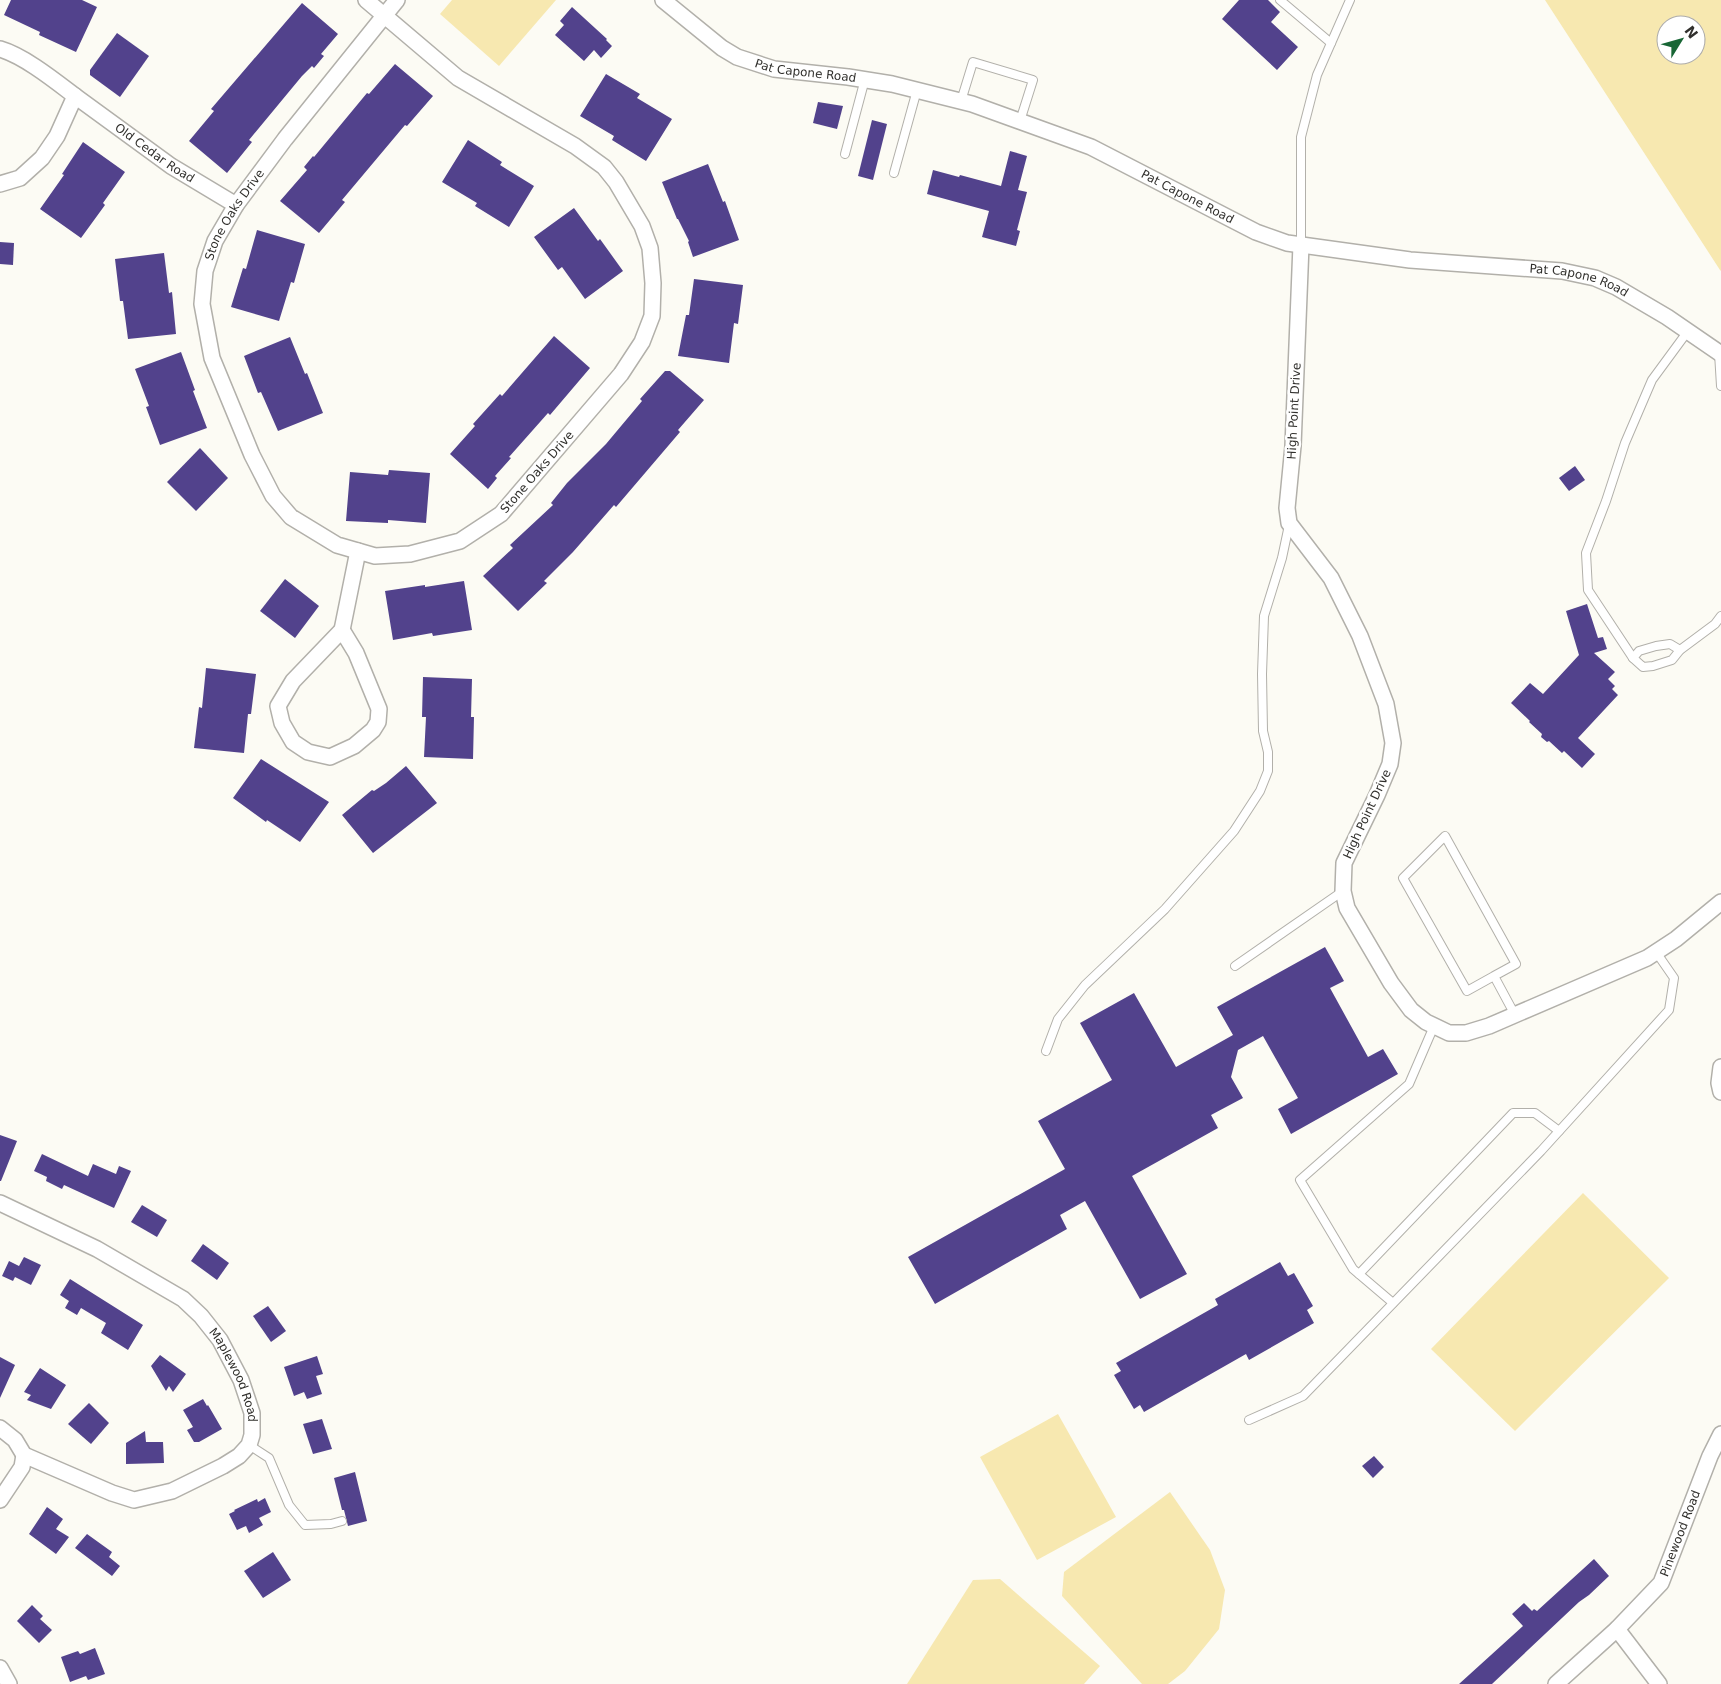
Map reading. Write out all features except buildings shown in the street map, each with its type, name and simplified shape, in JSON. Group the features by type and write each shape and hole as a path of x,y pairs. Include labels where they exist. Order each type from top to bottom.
{"street":[{"path":"366,0 384,16"},
{"name":"Stone Oaks Drive","path":"384,16 458,78 575,146 604,167 616,182 642,226 650,248 653,283 652,316 642,342 621,374 501,514 460,541 410,554 374,556 337,545 291,517 273,496 252,455 212,358 202,304 205,271 216,241 236,205 285,139 384,16 397,0"},
{"name":"Pat Capone Road","path":"664,0 722,48 737,58 774,69 865,79 961,101 1091,147 1256,232 1287,243 1410,260 1562,272 1595,278 1616,287 1667,317 1720,354"},
{"name":"Old Cedar Road","path":"0,49 9,51 44,73 172,166 236,205"},
{"path":"0,184 20,178 42,158 57,136 75,96"},
{"name":"High Point Drive","path":"1302,245 1293,446 1287,508 1289,523 1331,578 1360,636 1386,704 1393,743 1390,764 1344,863 1343,891 1347,908 1391,983 1412,1010 1426,1022 1449,1033 1466,1033 1489,1026 1647,958 1676,939 1721,902"},
{"path":"342,630 356,653 379,709 378,722 373,730 354,746 330,757 308,752 293,742 282,723 278,706 293,681 342,630 358,551"},
{"path":"1721,1067 1719,1083 1721,1092"},
{"name":"Maplewood Road","path":"0,1203 97,1249 183,1299 201,1316 220,1340 240,1380 252,1412 252,1436 248,1445"},
{"path":"0,1428 15,1440 24,1456 134,1500 172,1491 223,1466 239,1456 248,1445"},
{"name":"Pinewood Road","path":"1556,1684 1617,1629 1662,1583 1710,1456 1721,1434"},
{"path":"0,1500 22,1467 24,1456"},
{"path":"1617,1629 1659,1684"},
{"path":"0,1668 9,1684"}],"lane":[{"path":"1280,0 1331,43"},
{"path":"1302,245 1301,137 1317,75 1350,0"},
{"path":"961,101 973,62 1033,80 1020,121"},
{"path":"845,154 865,79"},
{"path":"894,173 917,90"},
{"path":"1688,331 1652,380 1624,443 1606,501 1586,553 1588,590 1633,658 1643,667 1672,660 1680,650 1715,624 1721,616"},
{"path":"1720,354 1721,386"},
{"path":"1046,1051 1058,1019 1086,985 1165,909 1234,832 1260,791 1268,770 1268,752 1263,721 1264,616 1282,558 1289,523"},
{"path":"1633,658 1639,651 1656,646 1670,644 1680,650"},
{"path":"1445,836 1516,964 1494,976 1467,991 1403,878 1445,836"},
{"path":"1235,966 1343,891"},
{"path":"1250,1420 1303,1396 1560,1131 1669,1010 1674,978 1656,952"},
{"path":"1494,976 1515,1015"},
{"path":"1393,1303 1353,1269 1300,1180 1409,1084 1434,1026"},
{"path":"1360,1274 1513,1113 1535,1113 1560,1131"},
{"path":"248,1445 269,1458 289,1505 305,1525 331,1524 342,1521"}],"shaded area":[{"path":"452,0 556,0 499,66 440,14"},
{"path":"1545,0 1721,0 1721,271"},
{"path":"1583,1193 1669,1278 1515,1431 1431,1349"},
{"path":"1058,1414 1116,1517 1037,1560 980,1457"},
{"path":"1170,1492 1210,1550 1225,1590 1219,1629 1185,1671 1168,1684 1142,1684 1062,1596 1064,1572"},
{"path":"1000,1579 1100,1666 1084,1684 907,1684 973,1580"}]}
